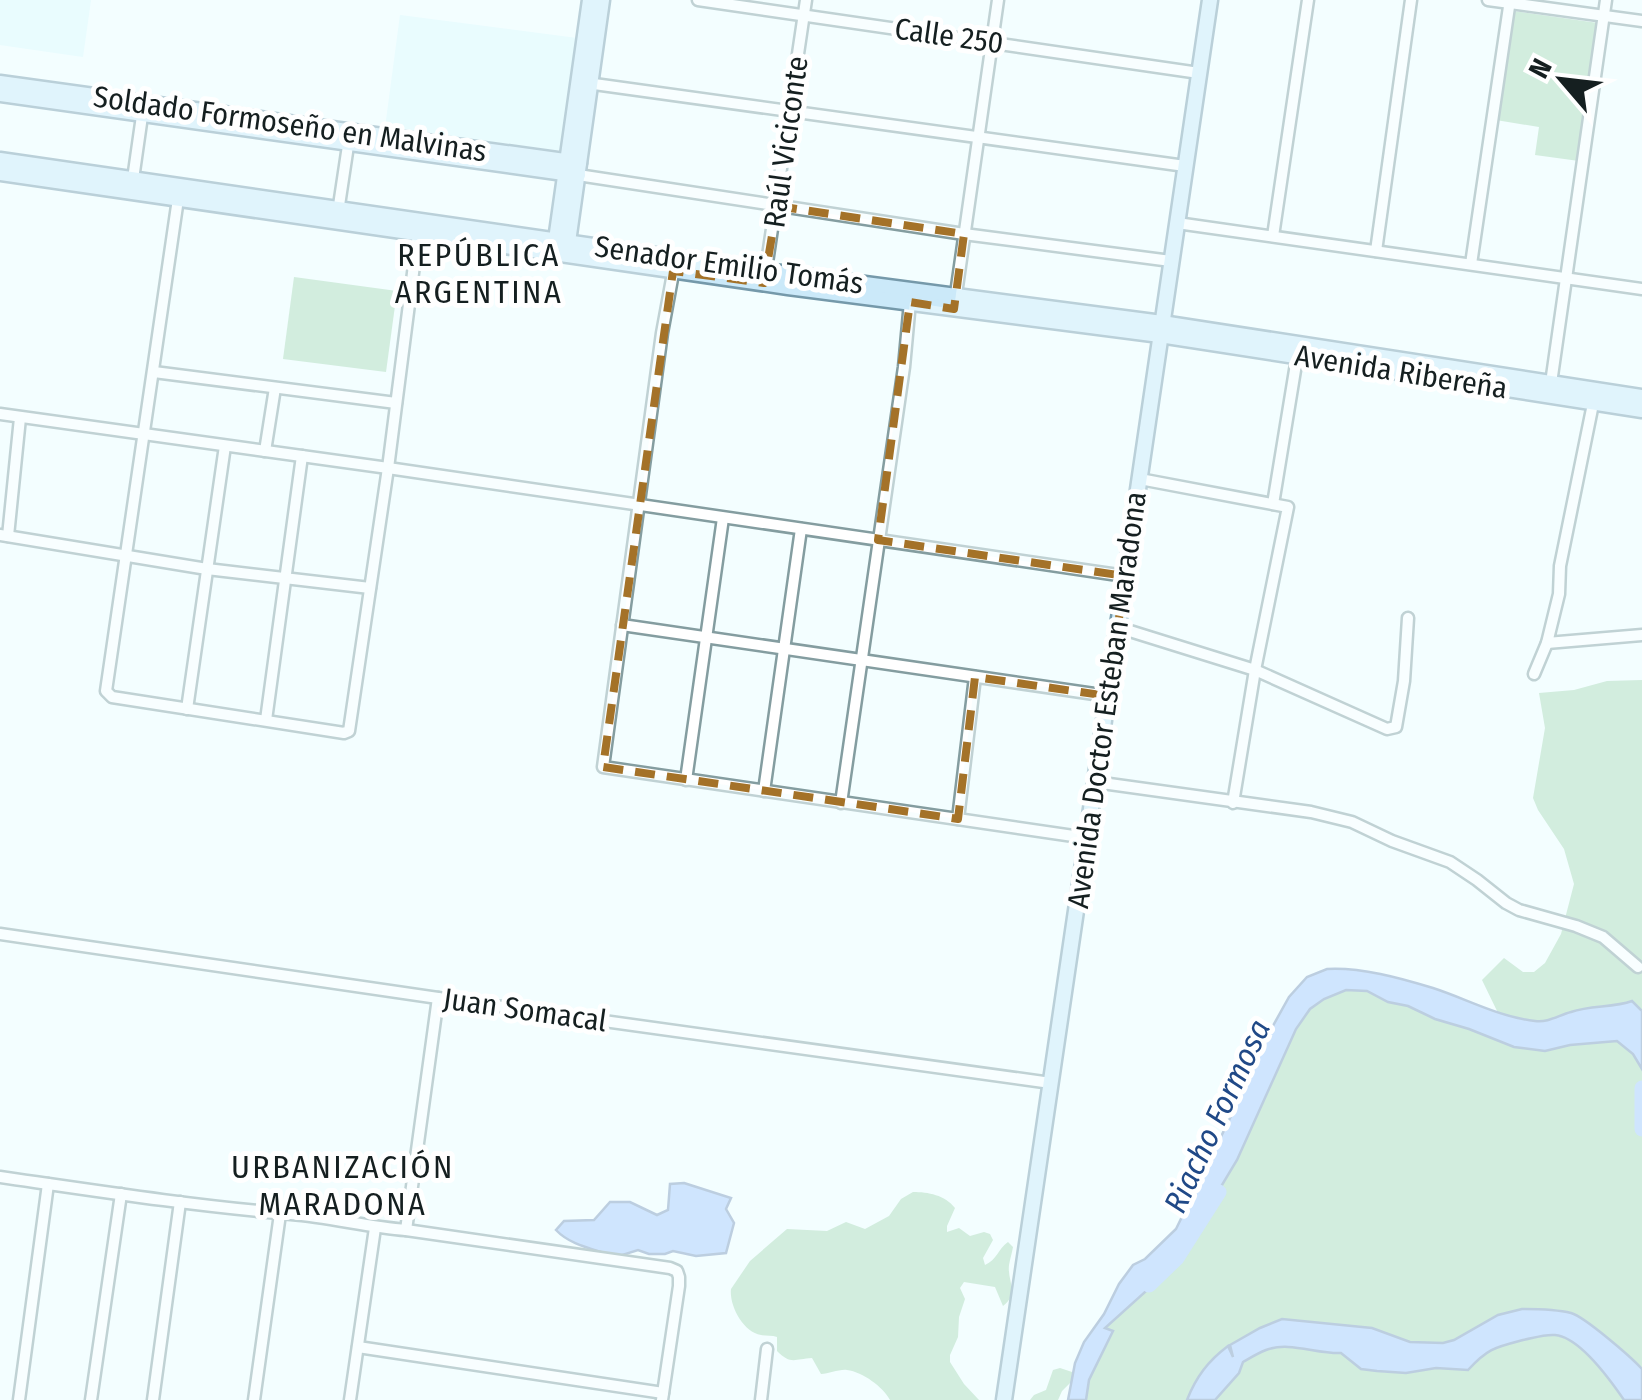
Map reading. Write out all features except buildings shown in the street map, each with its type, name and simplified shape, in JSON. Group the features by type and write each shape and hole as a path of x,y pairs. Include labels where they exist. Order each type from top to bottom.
{"main road":[{"path":"561,248 584,83 590,0"},
{"path":"584,83 602,0"},
{"name":"Avenida Doctor Esteban Maradona","path":"1004,1400 1210,0"},
{"name":"Soldado Formoseño en Malvinas","path":"0,83 143,109"},
{"name":"Soldado Formoseño en Malvinas","path":"0,94 143,109 573,169"},
{"name":"Senador Emilio Tomás","path":"0,160 178,199 337,216 418,234 561,248"},
{"name":"Senador Emilio Tomás","path":"0,173 132,186 765,277 1162,329"},
{"name":"Senador Emilio Tomás","path":"765,277 910,302 955,303"},
{"name":"Avenida Ribereña","path":"1162,329 1550,390 1642,398"},
{"name":"Avenida Ribereña","path":"1595,396 1642,410"}],"street":[{"name":"Calle 250","path":"698,0 1199,72"},
{"name":"Raúl Viciconte","path":"765,277 806,0"},
{"path":"955,303 998,0"},
{"path":"1272,236 1308,0"},
{"path":"1376,251 1411,0"},
{"path":"1488,0 1642,21"},
{"path":"1550,390 1606,0"},
{"path":"1471,264 1510,1"},
{"path":"584,83 1186,166"},
{"path":"132,186 143,109"},
{"path":"337,216 349,138"},
{"path":"573,169 777,206 1172,261"},
{"path":"178,199 106,690 112,697 344,733 349,731 418,234"},
{"path":"1177,223 1642,289"},
{"path":"674,264 603,767 1087,838"},
{"path":"840,803 904,367 910,302"},
{"path":"1273,504 1299,350"},
{"path":"154,372 396,403"},
{"path":"265,451 275,388"},
{"path":"1534,674 1547,643 1558,594 1560,566 1595,396"},
{"path":"0,414 1126,576"},
{"path":"20,418 4,535 207,569 370,588"},
{"path":"187,708 224,446"},
{"path":"266,720 302,456"},
{"path":"1140,479 1288,507 1233,803"},
{"path":"686,780 722,518"},
{"path":"764,791 801,529"},
{"path":"1117,627 1255,670 1387,729 1396,727 1408,618"},
{"path":"622,625 1108,696"},
{"path":"1547,643 1642,635"},
{"path":"958,820 975,677"},
{"path":"1095,782 1311,812 1352,822 1450,862 1519,910 1603,937 1638,967"},
{"name":"Juan Somacal","path":"0,934 1051,1083"},
{"path":"406,1230 438,998"},
{"path":"0,1177 406,1230 676,1271 680,1277 662,1397 358,1347"},
{"path":"19,1400 48,1184"},
{"path":"91,1400 120,1194"},
{"path":"153,1400 180,1202"},
{"path":"254,1400 280,1214"},
{"path":"350,1400 375,1228"},
{"path":"761,1400 768,1349"}],"highlighted area":[{"path":"777,206 964,234 954,309 910,302 878,540 1125,576 1108,696 975,677 958,819 603,767 673,271 764,283"}],"shaded area":[{"path":"0,0 91,0 83,57 0,45"},
{"path":"400,15 577,38 562,151 385,128"}],"green space":[{"path":"1513,11 1598,23 1579,161 1535,155 1539,127 1496,120"},
{"path":"294,277 397,291 386,372 283,359"},
{"path":"1642,680 1642,1011 1632,1001 1529,1022 1498,1013 1482,980 1504,958 1523,972 1534,972 1545,963 1561,934 1574,884 1564,849 1533,798 1545,728 1539,693 1574,690 1607,681"},
{"path":"1346,983 1471,1022 1638,1038 1642,1051 1642,1393 1567,1324 1473,1350 1316,1337 1244,1349 1205,1400 1077,1400 1104,1329 1177,1258 1216,1198 1293,1020"},
{"path":"913,1192 936,1195 955,1208 947,1232 959,1228 970,1236 990,1234 993,1240 983,1258 985,1265 1008,1242 1013,1247 1009,1265 1012,1292 1003,1306 995,1287 964,1282 960,1288 965,1299 950,1362 979,1400 890,1400 878,1385 853,1371 821,1374 812,1358 786,1358 777,1351 777,1337 748,1329 732,1303 731,1289 750,1261 787,1229 827,1231 846,1222 865,1229 889,1216 901,1199"},
{"path":"1550,1335 1582,1350 1624,1400 1215,1400 1239,1373 1243,1362 1262,1351 1283,1346 1342,1352 1362,1369 1406,1373 1436,1368 1468,1370 1492,1349"},
{"path":"1060,1368 1076,1377 1058,1400 1030,1400 1046,1390 1053,1370"}],"water":[{"path":"1327,969 1394,977 1535,1021 1632,1001 1642,1011 1642,1069 1633,1054 1617,1041 1545,1051 1514,1047 1367,991 1346,990 1324,999 1310,1009 1296,1029 1237,1160 1189,1240 1154,1284 1105,1328 1113,1331 1089,1380 1086,1400 1068,1400 1075,1363 1084,1342 1133,1265 1145,1259 1176,1229 1232,1114 1240,1085 1289,997 1307,977"},
{"path":"684,1183 731,1198 726,1209 734,1223 726,1253 696,1256 638,1250 616,1257 576,1243 556,1230 564,1221 594,1220 610,1202 630,1202 657,1215 668,1210 670,1184"},
{"path":"1522,1309 1571,1313 1597,1329 1642,1369 1642,1400 1624,1400 1584,1351 1565,1338 1551,1335 1499,1347 1468,1370 1436,1368 1406,1373 1361,1369 1341,1353 1275,1348 1243,1362 1239,1373 1215,1400 1187,1400 1203,1370 1228,1346 1233,1357 1230,1345 1282,1319 1372,1328 1410,1342 1443,1343 1498,1315"}],"waterway":[{"name":"Riacho Formosa","path":"1642,1088 1642,1129"},
{"name":"Riacho Formosa","path":"1149,1285 1177,1258 1219,1192"}],"district":[{"name":"REPÚBLICA ARGENTINA","path":"479,274"},
{"name":"URBANIZACIÓN MARADONA","path":"343,1186"}]}
